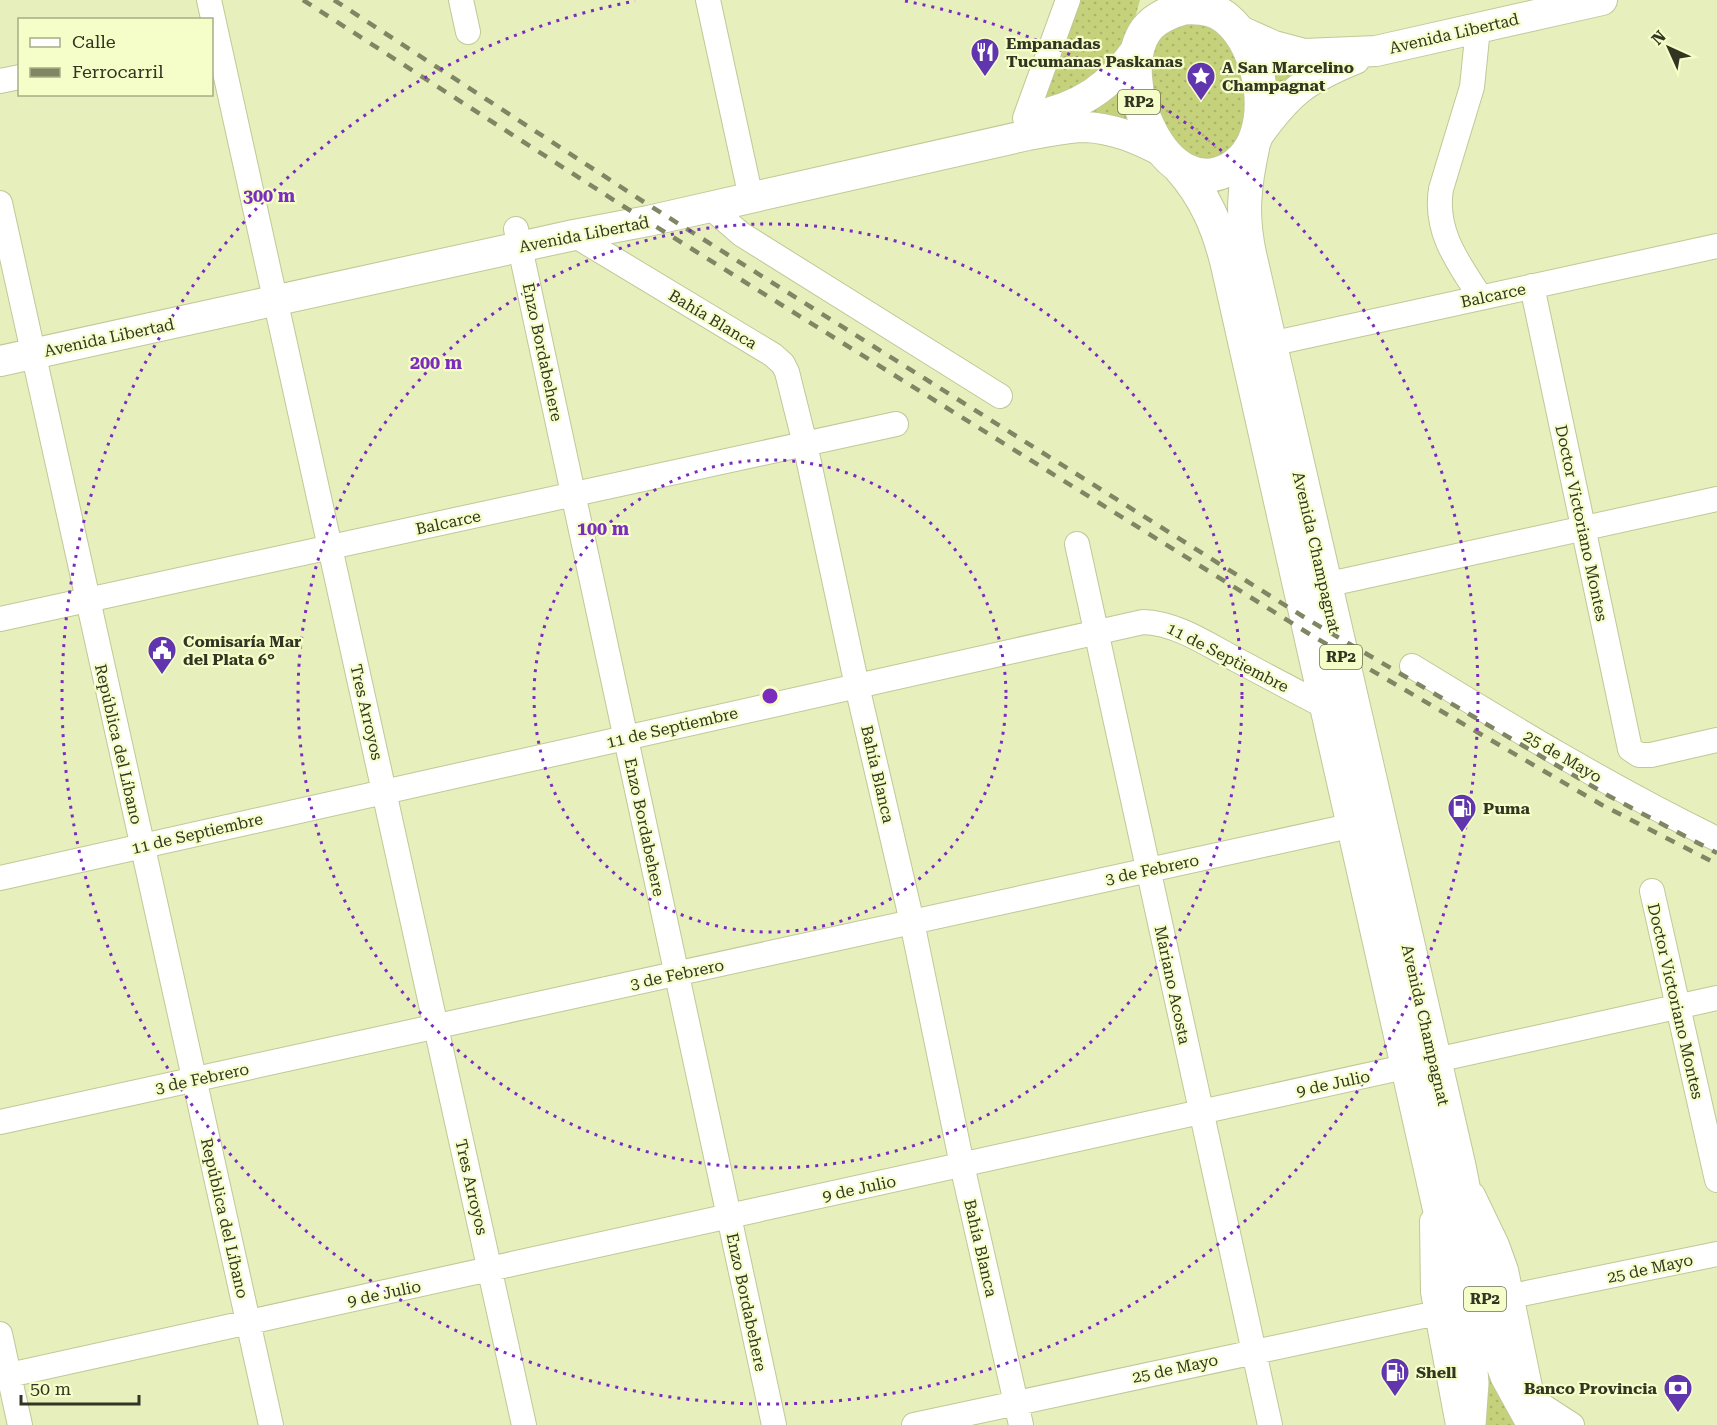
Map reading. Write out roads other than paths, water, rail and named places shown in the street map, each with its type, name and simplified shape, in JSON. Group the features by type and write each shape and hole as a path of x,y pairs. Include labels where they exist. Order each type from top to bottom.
{"highway":[{"path":"1146,25 1184,8 1202,8 1225,16"},
{"name":"RP2","path":"1225,16 1251,56 1261,93 1262,106 1255,142"},
{"name":"RP2","path":"1146,25 1136,67 1138,98 1146,123 1173,160"},
{"path":"1173,160 1196,173 1226,171 1241,161 1255,142"},
{"name":"Avenida Champagnat","path":"1255,142 1244,196 1245,234 1325,585 1421,1064 1445,1170 1493,1338 1507,1376 1535,1416"},
{"name":"Avenida Champagnat","path":"1173,160 1206,204 1224,252 1354,825 1421,1064"},
{"name":"Avenida Champagnat","path":"1445,1170 1473,1383 1459,1422"}],"main road":[{"name":"Avenida Libertad","path":"1255,142 1281,105 1301,86 1330,70 1376,51 1602,0"},
{"name":"Avenida Libertad","path":"1225,16 1274,46 1304,54 1376,51"},
{"name":"Avenida Libertad","path":"518,238 574,235 710,207 749,189 1025,118 1054,113 1082,101 1114,76 1146,25"},
{"name":"Avenida Libertad","path":"0,361 20,344 749,189 1028,135 1085,127 1119,133 1139,140 1173,160"}],"street":[{"name":"Tres Arroyos","path":"209,0 212,18"},
{"path":"461,0 468,32"},
{"path":"708,0 749,189"},
{"path":"1025,118 1068,0"},
{"path":"1478,28 1472,87 1441,189 1440,206 1442,228 1449,248 1481,298"},
{"name":"Tres Arroyos","path":"214,32 524,1425"},
{"path":"0,81 18,77"},
{"name":"República del Líbano","path":"0,203 20,344 87,600 271,1425"},
{"path":"710,207 741,234 1000,396"},
{"name":"Bahía Blanca","path":"574,235 778,359 787,372 806,444 857,686 912,922 962,1165 1018,1414"},
{"name":"Enzo Bordabehere","path":"518,238 774,1425"},
{"name":"Balcarce","path":"1270,344 1717,246"},
{"name":"Doctor Victoriano Montes","path":"1532,286 1630,749 1639,755 1651,755 1717,741"},
{"name":"Balcarce","path":"0,619 896,424"},
{"path":"1325,585 1717,499"},
{"name":"Mariano Acosta","path":"1077,544 1270,1425"},
{"name":"11 de Septiembre","path":"0,878 1143,622 1157,622 1169,626 1328,708"},
{"name":"25 de Mayo","path":"1412,666 1535,741 1620,789 1717,839"},
{"name":"3 de Febrero","path":"0,1122 1354,825"},
{"name":"Doctor Victoriano Montes","path":"1652,891 1717,1180"},
{"name":"9 de Julio","path":"4,1376 1717,998"},
{"name":"Avenida Champagnat","path":"1445,1170 1497,1245 1512,1296 1535,1416"},
{"name":"Avenida Champagnat","path":"1445,1170 1432,1266 1437,1313 1459,1422"},
{"name":"25 de Mayo","path":"1512,1296 1717,1254"},
{"name":"25 de Mayo","path":"914,1425 1018,1414 1254,1352 1437,1313"},
{"path":"0,1334 4,1376 20,1425"},
{"path":"1535,1416 1572,1425"}],"railway":[{"path":"303,0 623,206 1311,635 1602,805 1717,864"},
{"path":"334,0 644,202 1307,619 1609,796 1717,853"}],"place":[{"name":"Empanadas Tucumanas Paskanas","path":"985,78"},
{"name":"A San Marcelino Champagnat","path":"1201,102"},
{"name":"Comisaría Mar del Plata 6°","path":"162,676"},
{"name":"Puma","path":"1462,834"},
{"name":"Shell","path":"1395,1398"},
{"name":"Banco Provincia","path":"1678,1414"}]}
